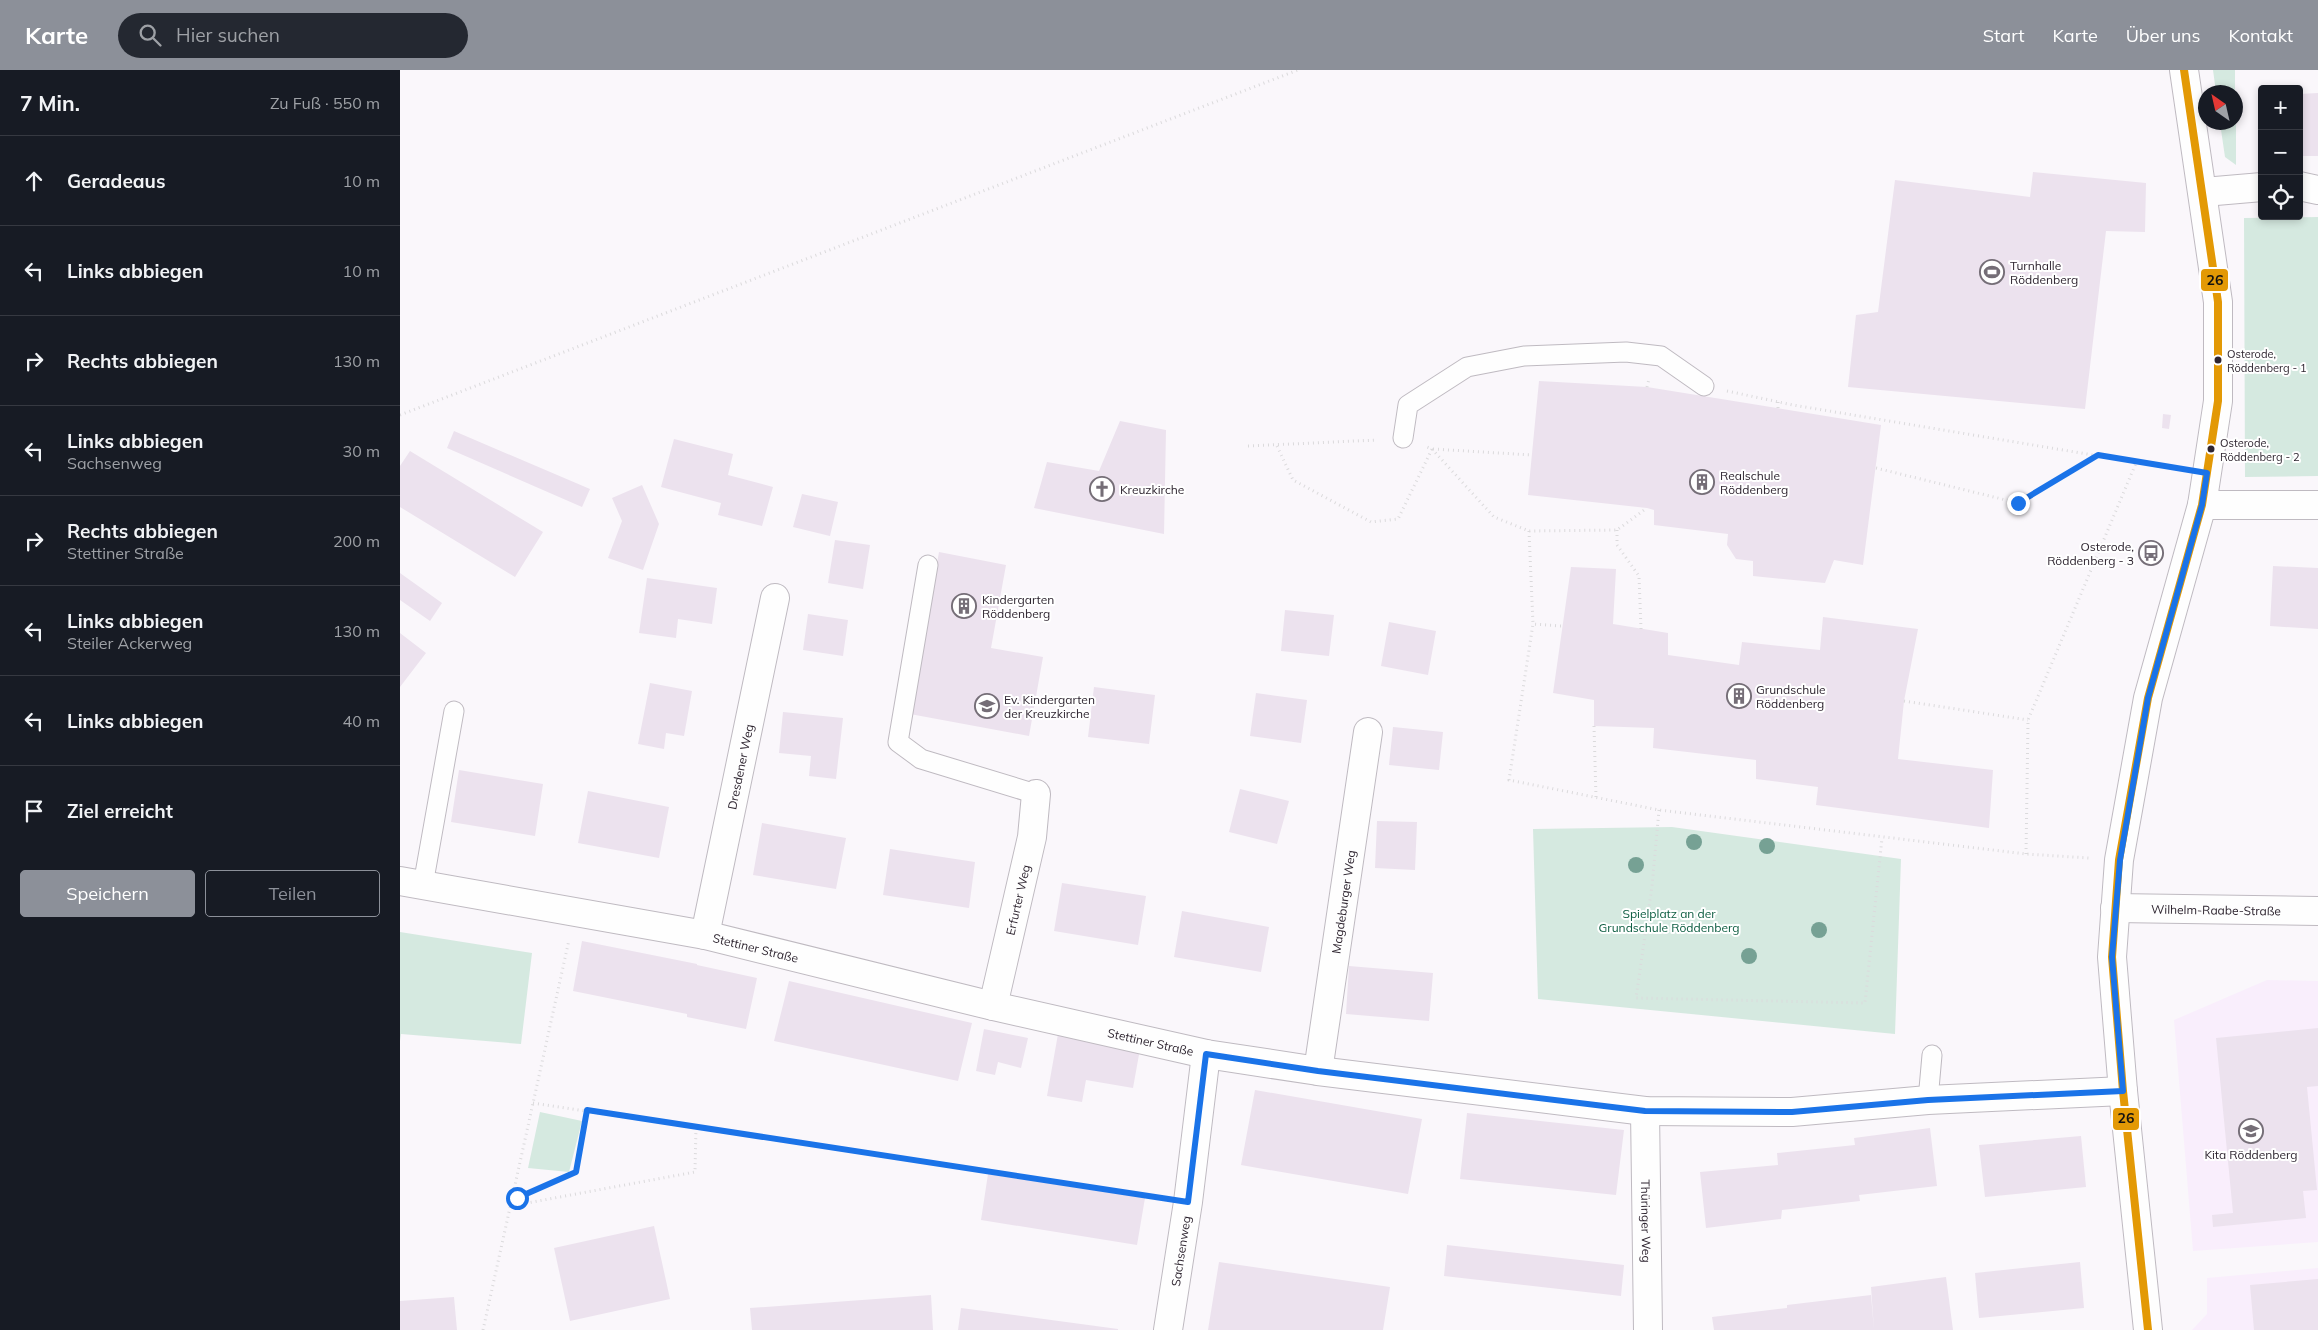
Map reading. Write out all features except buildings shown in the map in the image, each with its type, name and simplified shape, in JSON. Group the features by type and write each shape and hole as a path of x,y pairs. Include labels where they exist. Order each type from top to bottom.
{"street":[{"path":"2148,1330 2123,1091 2112,957 2120,860 2148,698 2202,505 2218,401 2218,302 2204,192 2184,70"},
{"path":"2204,192 2258,187"},
{"path":"2303,187 2318,190"},
{"path":"2202,505 2318,506"},
{"name":"Dresdener Weg","path":"706,935 775,598"},
{"name":"Magdeburger Weg","path":"1318,1071 1368,732"},
{"name":"Erfurter Weg","path":"993,1006 1032,837 1036,794"},
{"name":"Stettiner Straße","path":"411,883 706,935 993,1006 1206,1054 1318,1071 1645,1111 1792,1112 1928,1100 2123,1091"},
{"name":"Wilhelm-Raabe-Straße","path":"2115,908 2318,911"},
{"name":"Sachsenweg","path":"1168,1330 1188,1202 1206,1054"},
{"name":"Thüringer Weg","path":"1645,1111 1648,1330"}],"lane":[{"path":"1403,438 1408,406 1466,367 1524,356 1626,352 1661,356 1704,386"},
{"path":"928,565 898,742 921,759 1036,794"},
{"path":"411,883 454,711"},
{"path":"1928,1100 1932,1055"}],"path":[{"path":"400,415 1298,70"},
{"path":"1647,387 1650,374"},
{"path":"1704,386 1778,402 2098,455 2136,463 2207,473"},
{"path":"1778,402 1778,410"},
{"path":"1248,446 1403,438 1432,449 1532,455"},
{"path":"1277,446 1293,480 1371,522 1398,519 1432,449"},
{"path":"1432,449 1494,517 1529,531 1617,530 1646,508"},
{"path":"1876,468 2018,503 2098,455"},
{"path":"2026,854 2028,720 2136,463"},
{"path":"1617,530 1618,545 1639,576 1641,629"},
{"path":"1529,531 1534,624 1509,780 1659,810 2026,854 2120,860"},
{"path":"1534,624 1561,626"},
{"path":"1904,701 2028,720"},
{"path":"1594,726 1596,798"},
{"path":"1659,810 1653,877 1636,998 1865,1003 1882,838"},
{"path":"483,1330 575,913"},
{"path":"533,1102 1188,1202"},
{"path":"517,1198 576,1172 587,1110"},
{"path":"510,1206 695,1172 696,1127"}],"shaded area":[{"name":"Kita Röddenberg","path":"2267,980 2318,981 2318,1242 2193,1251 2174,1020"},
{"path":"2318,1268 2318,1330 2192,1330 2207,1314 2207,1278"}],"green space":[{"path":"2213,70 2235,70 2235,85 2215,85"},
{"path":"2221,130 2236,130 2236,165 2225,157"},
{"path":"2303,217 2318,217 2318,476 2245,477 2244,218 2258,218 2258,220 2303,220"},
{"name":"Spielplatz an der Grundschule Röddenberg","path":"1672,827 1901,859 1895,1034 1538,999 1533,829"},
{"path":"400,932 532,953 521,1044 401,1034 400,1041"},
{"path":"540,1112 582,1121 569,1172 528,1168"}],"transit line":[{"name":"26","path":"2148,1330 2123,1091 2112,957 2119,860 2148,698 2202,505 2218,401 2218,302 2184,70"}],"place":[{"name":"Turnhalle Röddenberg","path":"1992,272"},
{"name":"Osterode, Röddenberg - 1","path":"2218,360"},
{"name":"Osterode, Röddenberg - 2","path":"2211,449"},
{"name":"Realschule Röddenberg","path":"1702,482"},
{"name":"Kreuzkirche","path":"1102,489"},
{"name":"Osterode, Röddenberg - 3","path":"2151,553"},
{"name":"Kindergarten Röddenberg","path":"964,606"},
{"name":"Grundschule Röddenberg","path":"1739,696"},
{"name":"Ev. Kindergarten der Kreuzkirche","path":"987,706"},
{"name":"Kita Röddenberg","path":"2251,1131"}],"route":[{"path":"517,1198 576,1172 587,1110 1188,1202 1206,1054 1318,1071 1645,1111 1792,1112 1928,1100 2123,1091 2112,957 2120,860 2148,698 2202,505 2207,473 2136,463 2098,455 2018,503"}]}
